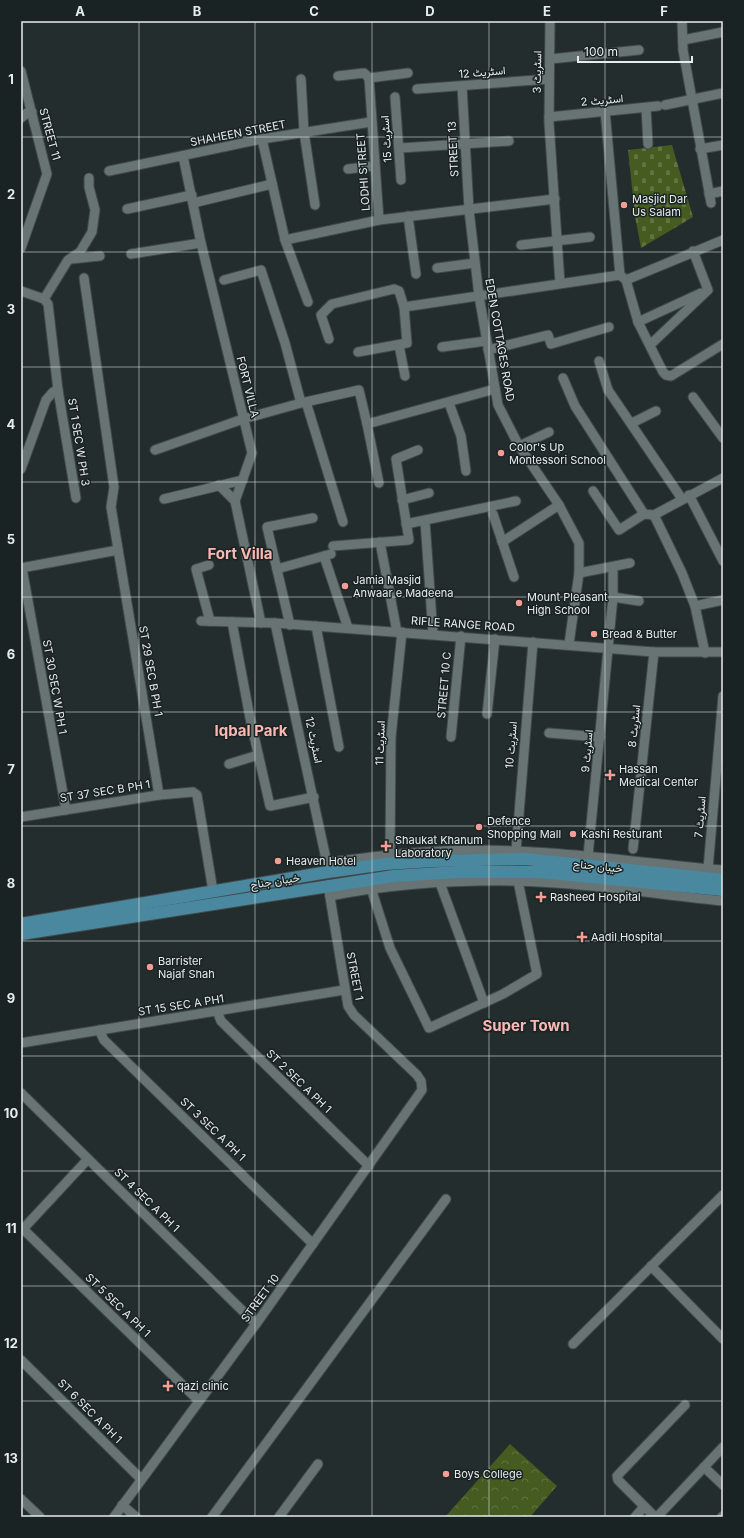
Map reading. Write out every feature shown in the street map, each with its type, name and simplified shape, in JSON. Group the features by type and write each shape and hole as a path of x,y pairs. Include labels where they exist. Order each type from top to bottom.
{"main road":[{"name":"خیبان جناح","path":"21,924 213,891 328,867 433,861 526,859 723,880"},
{"name":"خیبان جناح","path":"21,934 329,891 394,876 457,872 540,872 723,890"}],"street":[{"name":"اسٹریٹ 3","path":"550,21 549,120 560,283"},
{"path":"682,21 683,50 710,198 723,191"},
{"path":"683,40 723,32"},
{"path":"550,59 638,50"},
{"name":"STREET 11","path":"21,71 48,174 21,248"},
{"path":"338,76 364,73 369,78 408,73"},
{"name":"LODHI STREET","path":"369,78 379,220"},
{"path":"301,79 304,132 315,205"},
{"name":"اسٹریٹ 12","path":"418,89 549,79"},
{"name":"STREET 13","path":"462,86 469,210"},
{"name":"اسٹریٹ 2","path":"549,120 605,111 661,106 723,93"},
{"name":"اسٹریٹ 15","path":"395,97 400,148 401,180"},
{"path":"646,108 648,144"},
{"path":"605,111 623,277 638,322 663,372 666,375 671,376 720,346 723,338"},
{"path":"21,118 27,113 32,112"},
{"name":"SHAHEEN STREET","path":"109,171 262,139 372,122"},
{"path":"262,139 285,240 308,302"},
{"path":"400,148 509,141"},
{"path":"700,149 723,145"},
{"name":"FORT VILLA","path":"183,156 201,242 252,453 235,501"},
{"path":"348,169 374,166"},
{"path":"21,291 44,299 68,260 80,252 92,232 95,210 89,187 89,178"},
{"path":"127,209 272,184"},
{"path":"285,240 379,220 555,199"},
{"name":"EDEN COTTAGES ROAD","path":"469,210 479,296 498,405 519,446 559,506 579,543 579,573 569,644"},
{"path":"408,216 416,274"},
{"path":"521,245 590,237"},
{"path":"404,307 560,283 623,277 723,240"},
{"path":"131,254 201,242"},
{"path":"693,251 708,290"},
{"path":"68,260 100,256"},
{"path":"437,268 475,263"},
{"path":"224,280 261,270 343,522"},
{"name":"ST 29 SEC B PH 1","path":"84,278 114,487 111,507 160,795"},
{"path":"329,339 320,315 332,304 394,289 399,291 404,307 407,343 399,346 358,352"},
{"path":"638,322 708,290"},
{"path":"650,345 708,290"},
{"name":"ST 1 SEC W PH 3","path":"44,299 48,304 58,390 76,498"},
{"path":"442,347 487,345 548,335 551,344 609,327"},
{"path":"399,346 405,376"},
{"path":"599,361 608,390 686,497 723,562"},
{"path":"563,378 575,406 644,514"},
{"path":"367,424 495,389"},
{"path":"21,469 46,400 52,392 58,390"},
{"path":"155,450 243,419 303,402 359,390 380,483"},
{"path":"693,397 723,438"},
{"path":"449,402 461,436 466,471"},
{"path":"632,423 656,411"},
{"path":"519,446 549,432"},
{"path":"21,441 30,444"},
{"path":"277,569 329,552 380,542 409,540 396,459 418,450"},
{"path":"593,491 619,530 644,514 654,515 723,478"},
{"path":"164,499 243,480"},
{"path":"219,485 235,501 261,623"},
{"path":"402,500 429,493"},
{"path":"406,524 516,501"},
{"path":"502,542 559,506"},
{"path":"493,514 514,577"},
{"path":"654,515 682,573 695,606 705,653"},
{"path":"290,625 267,527 313,518"},
{"path":"424,521 432,634"},
{"name":"اسٹریٹ 11","path":"380,542 399,632 391,737 390,855"},
{"path":"21,568 118,550"},
{"path":"329,552 348,628"},
{"path":"579,573 630,563"},
{"name":"RIFLE RANGE ROAD","path":"209,565 196,569 205,621 276,623 569,644 654,652 723,652"},
{"name":"اسٹریٹ 9","path":"588,856 613,597 613,567"},
{"name":"ST 30 SEC W PH 1","path":"21,568 66,810"},
{"path":"613,597 639,601"},
{"path":"695,606 723,600"},
{"path":"232,622 250,718 270,806 314,796"},
{"name":"اسٹریٹ 12","path":"276,623 328,867"},
{"path":"316,626 339,747"},
{"name":"STREET 10 C","path":"451,737 461,636"},
{"path":"487,714 495,639"},
{"name":"اسٹریٹ 10","path":"516,851 533,642"},
{"name":"اسٹریٹ 8","path":"633,849 654,652"},
{"name":"اسٹریٹ 7","path":"708,869 723,696"},
{"path":"550,733 600,738"},
{"path":"229,764 258,755"},
{"name":"ST 37 SEC B PH 1","path":"21,817 160,795 193,792 197,795 213,891"},
{"path":"328,867 390,855 433,851 516,851 588,856 723,870"},
{"path":"371,888 390,948 429,1028 484,1003 537,974 518,881"},
{"path":"329,891 440,883 518,881 723,900"},
{"path":"440,883 484,1003"},
{"name":"STREET 1","path":"329,891 344,990 350,1010 417,1075 421,1081 422,1090"},
{"name":"ST 15 SEC A PH1","path":"21,1043 344,990"},
{"name":"ST 2 SEC A PH 1","path":"217,1011 221,1022 369,1166"},
{"name":"ST 3 SEC A PH 1","path":"99,1030 104,1040 313,1244"},
{"name":"STREET 10","path":"114,1517 256,1324 422,1090"},
{"name":"ST 4 SEC A PH 1","path":"21,1093 256,1324"},
{"path":"23,1231 88,1159"},
{"path":"573,1344 723,1195"},
{"path":"212,1517 446,1199"},
{"name":"ST 5 SEC A PH 1","path":"23,1231 199,1401"},
{"path":"651,1266 723,1340"},
{"name":"ST 6 SEC A PH 1","path":"21,1360 141,1479"},
{"path":"685,1404 616,1476 618,1480 656,1517 723,1447"},
{"path":"279,1517 318,1464"},
{"path":"704,1467 723,1485"},
{"path":"21,1499 40,1517"},
{"path":"122,1505 136,1517"},
{"path":"635,1517 642,1509"}],"green space":[{"path":"672,145 693,217 641,248 635,216 628,150"},
{"path":"510,1444 557,1486 530,1517 445,1517"}],"place":[{"name":"Masjid Dar Us Salam","path":"624,205"},
{"name":"Color's Up Montessori School","path":"501,453"},
{"name":"Jamia Masjid Anwaar e Madeena","path":"345,586"},
{"name":"Mount Pleasant High School","path":"519,603"},
{"name":"Bread & Butter","path":"594,634"},
{"name":"Hassan Medical Center","path":"610,775"},
{"name":"Defence Shopping Mall","path":"479,827"},
{"name":"Kashi Resturant","path":"573,834"},
{"name":"Shaukat Khanum Laboratory","path":"386,846"},
{"name":"Heaven Hotel","path":"278,861"},
{"name":"Rasheed Hospital","path":"541,897"},
{"name":"Aadil Hospital","path":"582,937"},
{"name":"Barrister Najaf Shah","path":"150,967"},
{"name":"qazi clinic","path":"168,1386"},
{"name":"Boys College","path":"446,1474"}],"district":[{"name":"Fort Villa","path":"240,553"},
{"name":"Iqbal Park","path":"251,730"},
{"name":"Super Town","path":"526,1025"}]}
